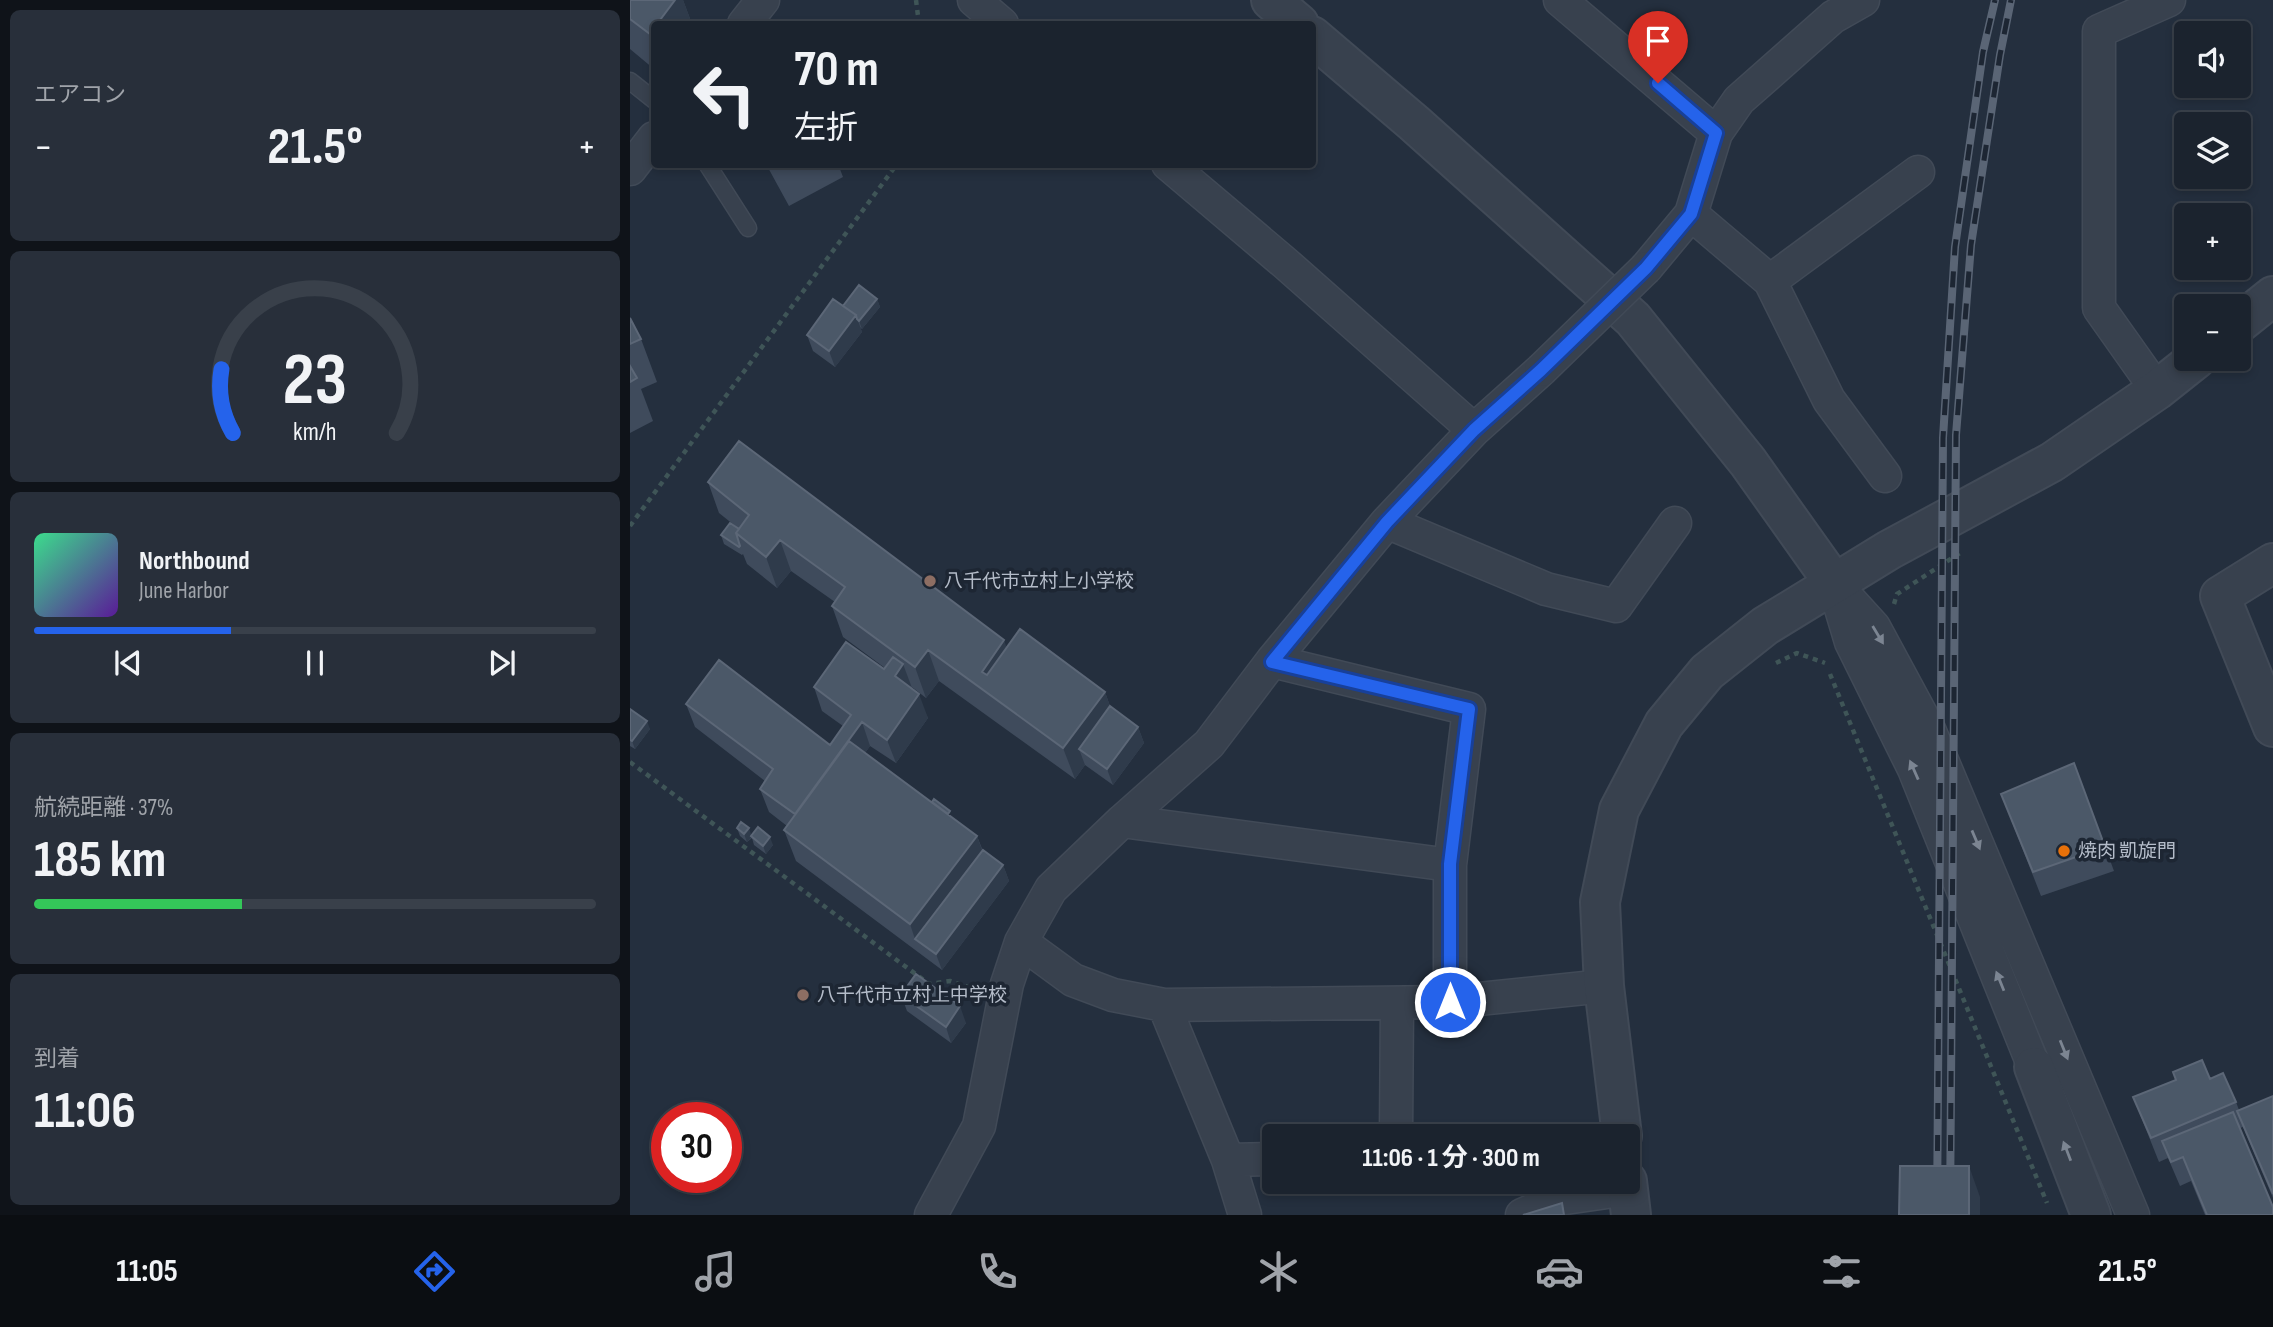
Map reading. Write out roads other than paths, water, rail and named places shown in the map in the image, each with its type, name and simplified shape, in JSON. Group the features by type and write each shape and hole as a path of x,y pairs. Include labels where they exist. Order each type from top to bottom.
{"street":[{"path":"746,21 763,0"},
{"path":"974,0 998,21"},
{"path":"1271,0 1296,21"},
{"path":"1560,0 1716,133"},
{"path":"931,1215 979,1126 1004,999 1021,942 1051,889 1209,744 1272,662 1387,522 1474,430 1541,370 1646,268 1691,214 1716,133 1738,100 1829,8 1863,0"},
{"path":"2157,390 2099,308 2099,31 2169,0"},
{"path":"1316,39 1633,319 1748,462 1834,583 1874,627 1928,727 2133,1215"},
{"path":"630,169 651,142"},
{"path":"1173,168 1474,430"},
{"path":"1770,281 1918,172"},
{"path":"1691,214 1770,281 1829,400 1885,476"},
{"path":"2251,314 2273,296"},
{"path":"1621,1124 1604,986 1600,902 1619,810 1664,724 1707,672 1765,626 1889,551 2052,463 2181,371"},
{"path":"1387,522 1546,589 1616,606 1675,523"},
{"path":"2273,563 2220,596 2273,727"},
{"path":"1834,583 1851,642 1914,769 2091,1215"},
{"path":"1272,662 1469,709 1450,864 1450,1002"},
{"path":"1122,821 1450,864"},
{"path":"1021,942 1073,980 1114,995 1164,1005 1450,1002 1604,986"},
{"path":"1396,1124 1398,1004"},
{"path":"1164,1005 1228,1160 1245,1215"},
{"path":"1228,1160 1262,1159"},
{"path":"1522,1215 1558,1199 1628,1195"}],"lane":[{"path":"630,81 651,98"},
{"path":"709,168 748,228"}],"railway":[{"path":"1937,1215 1943,438 1955,247 1983,52 1995,0"},
{"path":"1950,1215 1956,435 1971,245 2011,0"}],"place":[{"name":"八千代市立村上小学校","path":"930,581"},
{"name":"焼肉 凱旋門","path":"2064,851"},
{"name":"八千代市立村上中学校","path":"803,995"}]}
